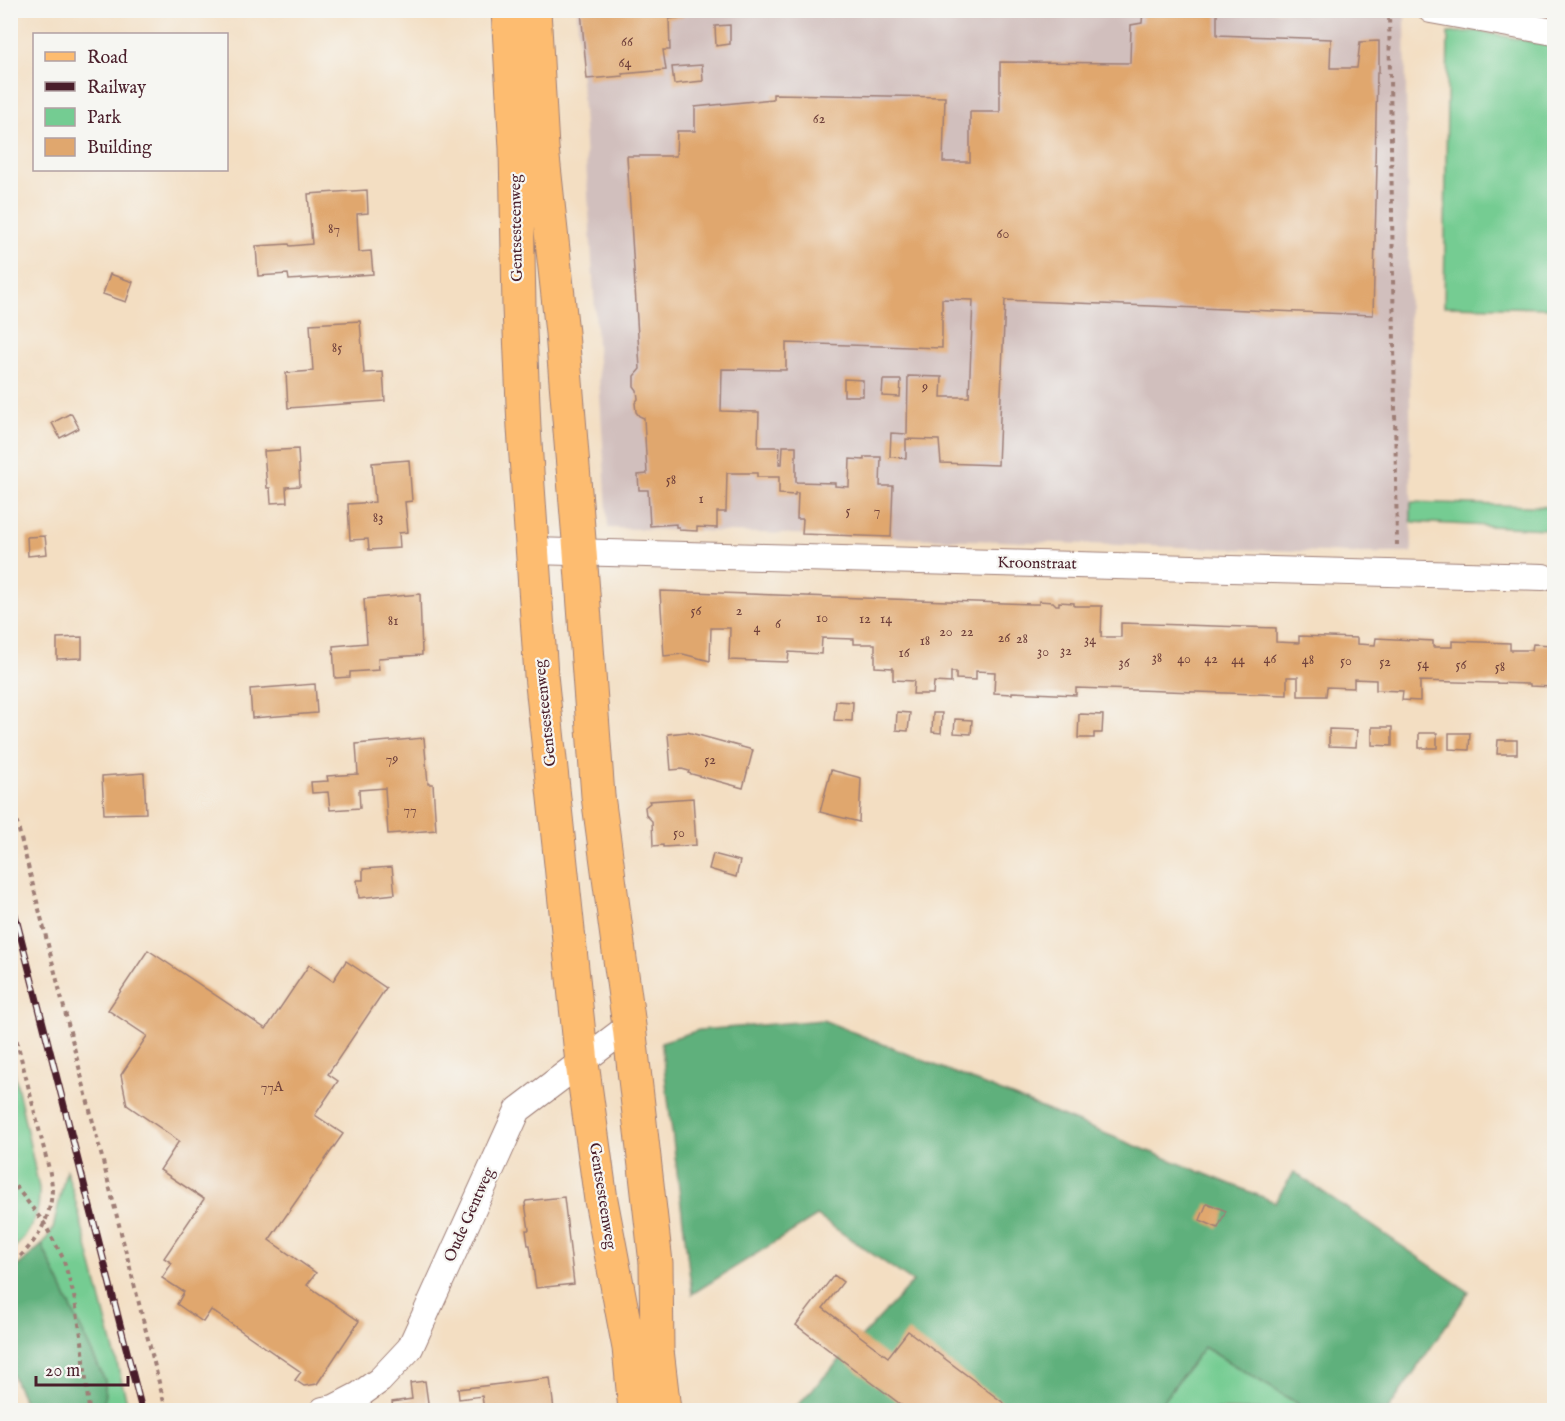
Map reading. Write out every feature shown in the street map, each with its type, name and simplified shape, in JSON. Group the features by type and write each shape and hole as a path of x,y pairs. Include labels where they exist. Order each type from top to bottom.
{"main road":[{"name":"Gentsesteenweg","path":"508,10 516,148 524,428 541,675 582,1063 601,1200 629,1348 635,1410"},
{"name":"Gentsesteenweg","path":"534,10 542,148 562,333 598,796 629,1026 656,1263 657,1350 664,1410"},
{"path":"518,243 552,243"}],"street":[{"path":"1431,10 1554,32"},
{"name":"Kroonstraat","path":"532,551 1543,577"},
{"name":"Oude Gentweg","path":"322,1410 334,1408 359,1395 380,1380 410,1348 518,1110 629,1026"}],"path":[{"path":"1389,10 1398,573"},
{"path":"10,795 166,1410"},
{"path":"10,1014 52,1187 48,1215 44,1223 27,1251 10,1266"},
{"path":"10,1179 44,1223 63,1258 74,1296 82,1341 89,1410"}],"shaded area":[{"path":"577,11 1405,11 1412,553 608,528"}],"green space":[{"path":"1478,31 1554,46 1554,308 1444,306 1448,33"},
{"path":"1411,502 1554,507 1554,534 1547,529 1411,522"},
{"path":"823,1020 1275,1202 1294,1172 1469,1292 1388,1410 1308,1410 1204,1347 1156,1410 793,1410 913,1282 817,1216 692,1294 661,1042 699,1030"},
{"path":"11,1056 39,1188 38,1207 34,1220 24,1237 11,1252"},
{"path":"66,1170 129,1410 104,1410 105,1381 42,1245 53,1229"},
{"path":"42,1245 105,1381 104,1410 28,1410 11,1372 11,1272"},
{"path":"1204,1347 1308,1410 1156,1410"}],"building":[{"path":"581,10 683,10 683,17 669,19 670,50 663,50 666,70 587,79"},
{"path":"1143,10 1217,10 1217,35 1331,39 1330,68 1357,68 1360,42 1379,41 1373,315 1005,300 998,465 941,463 939,440 906,439 906,458 890,457 891,433 907,434 908,376 942,377 941,397 969,397 973,300 942,299 942,348 786,343 786,370 722,369 721,411 759,412 758,447 780,447 779,464 782,464 783,446 796,446 796,482 835,483 835,486 849,487 850,459 864,460 864,457 881,457 880,486 893,486 891,537 802,534 803,519 797,519 798,493 795,495 779,494 779,477 757,477 757,473 727,473 726,512 717,512 717,528 697,527 697,531 679,530 676,524 650,526 648,490 639,490 638,475 647,474 644,418 636,412 635,403 638,399 634,376 640,369 627,156 676,156 677,131 695,131 695,107 773,99 773,94 945,97 943,162 970,162 970,112 1000,112 1000,62 1130,63 1131,25 1142,23"},
{"path":"730,25 730,44 716,46 715,26"},
{"path":"702,65 703,81 674,84 672,67"},
{"path":"367,190 368,213 357,214 359,252 371,251 373,274 289,280 288,274 258,276 256,246 312,244 308,194"},
{"path":"110,274 133,282 126,302 103,294"},
{"path":"360,321 364,373 383,372 385,401 288,408 286,373 313,371 310,324"},
{"path":"844,379 863,380 863,396 844,396"},
{"path":"883,380 901,380 900,397 882,396"},
{"path":"71,413 79,428 60,438 52,423"},
{"path":"298,449 300,486 286,487 287,502 271,503 270,488 267,488 264,451"},
{"path":"409,460 412,501 405,502 408,532 399,533 400,548 369,550 368,539 350,540 348,504 375,502 372,463"},
{"path":"45,536 47,554 28,556 27,537"},
{"path":"660,591 1033,604 1039,604 1039,601 1053,602 1056,605 1059,605 1059,602 1074,603 1074,606 1102,606 1101,637 1121,637 1121,623 1276,628 1276,642 1299,643 1299,636 1357,638 1357,644 1375,645 1376,638 1433,641 1433,647 1452,647 1452,641 1510,643 1510,650 1532,650 1533,644 1554,645 1554,687 1530,686 1530,684 1420,681 1420,701 1402,700 1403,691 1376,690 1376,680 1354,679 1354,688 1327,687 1326,696 1298,696 1298,677 1287,677 1287,695 1076,688 1076,695 1012,692 1012,694 994,693 995,672 976,671 976,680 956,679 956,672 951,672 951,683 934,682 933,694 913,694 914,681 893,680 893,668 875,667 875,644 854,644 854,639 822,638 821,654 789,652 788,662 729,660 730,628 711,628 710,661 683,654 664,656"},
{"path":"420,594 422,655 378,658 379,670 350,672 350,677 335,678 333,646 367,643 364,599"},
{"path":"82,637 82,658 57,659 57,638"},
{"path":"315,684 317,713 252,718 250,689"},
{"path":"836,701 853,702 852,721 834,720"},
{"path":"897,712 910,713 908,731 896,730"},
{"path":"933,713 942,713 941,733 932,732"},
{"path":"1079,714 1103,715 1102,733 1094,733 1094,738 1078,738"},
{"path":"955,719 972,720 971,734 954,733"},
{"path":"1372,727 1392,727 1392,746 1372,745"},
{"path":"1329,729 1357,730 1356,747 1329,746"},
{"path":"687,732 753,750 743,788 688,773 689,771 682,769 671,770 668,734"},
{"path":"1419,733 1437,733 1437,748 1419,748"},
{"path":"1449,733 1470,733 1469,750 1449,749"},
{"path":"424,738 428,784 433,784 436,830 388,834 385,788 359,790 360,808 330,810 328,792 312,793 311,782 328,781 327,776 358,774 356,744"},
{"path":"1498,740 1517,740 1517,754 1497,754"},
{"path":"831,770 861,778 859,822 820,812"},
{"path":"144,773 146,813 104,814 102,776"},
{"path":"693,798 696,845 653,846 652,821 646,815 645,807 650,803 649,801"},
{"path":"713,854 740,861 736,877 709,869"},
{"path":"392,867 395,894 359,898 357,880 363,880 363,869"},
{"path":"148,950 266,1029 309,965 333,981 346,961 386,988 328,1074 338,1081 315,1115 343,1134 269,1240 316,1273 307,1285 359,1321 317,1384 304,1386 295,1380 301,1372 211,1310 203,1322 177,1304 184,1292 162,1278 172,1263 164,1258 204,1199 160,1170 179,1141 127,1105 121,1075 147,1036 108,1010"},
{"path":"564,1197 574,1284 536,1288 526,1230 529,1230 525,1203 526,1201"},
{"path":"1207,1203 1226,1211 1218,1228 1200,1220"},
{"path":"834,1275 843,1282 823,1308 888,1357 908,1331 1013,1410 908,1410 796,1325"},
{"path":"550,1378 554,1410 484,1410 482,1396 459,1399 458,1389"},
{"path":"425,1381 429,1410 393,1410 392,1402 412,1399 410,1383"}],"railway":[{"path":"10,895 142,1410"}]}
